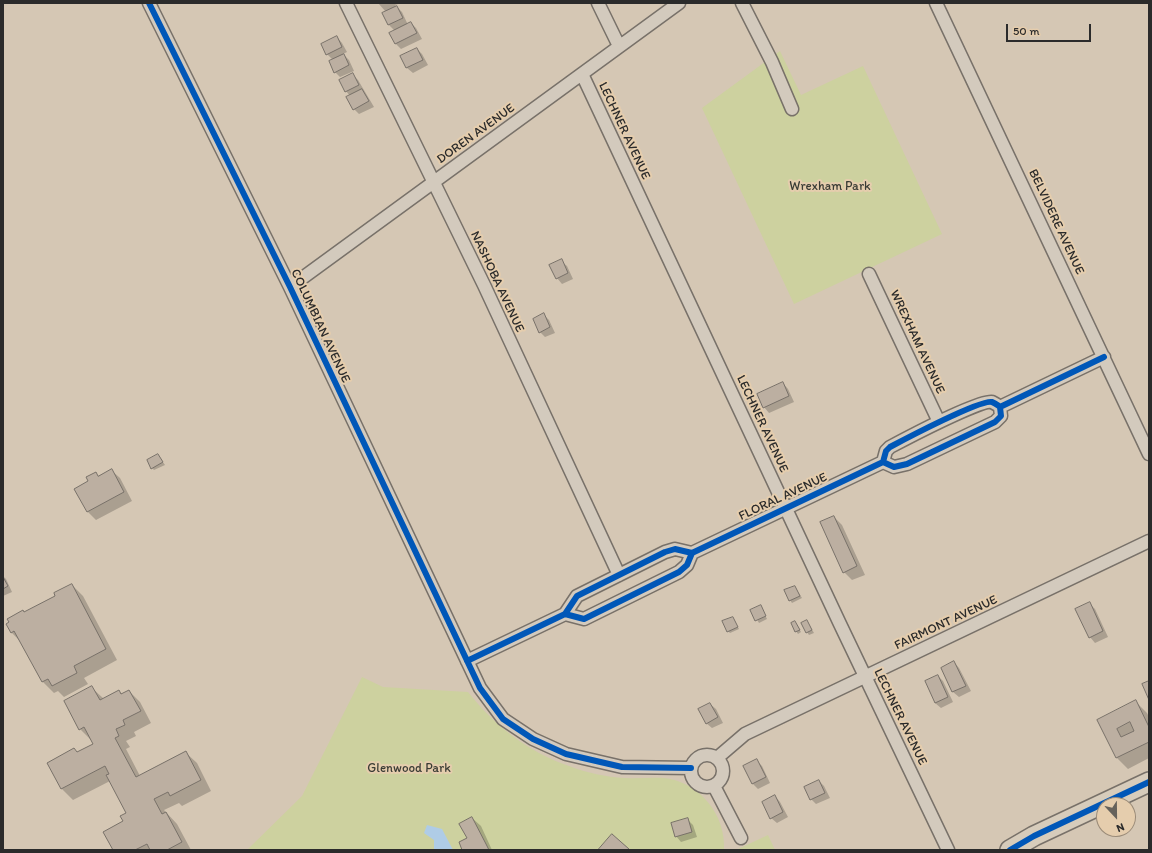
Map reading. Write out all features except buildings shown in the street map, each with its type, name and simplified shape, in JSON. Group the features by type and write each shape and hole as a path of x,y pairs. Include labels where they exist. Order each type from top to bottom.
{"main road":[{"path":"1010,850 1034,836 1149,782"}],"street":[{"name":"COLUMBIAN AVENUE","path":"149,3 290,288 467,660"},
{"name":"NASHOBA AVENUE","path":"346,3 508,336 618,575"},
{"path":"598,3 619,46"},
{"name":"DOREN AVENUE","path":"290,288 679,3"},
{"path":"742,3 772,62 792,109"},
{"name":"BELVIDERE AVENUE","path":"936,3 1149,454"},
{"name":"LECHNER AVENUE","path":"582,74 865,677 948,850"},
{"name":"WREXHAM AVENUE","path":"869,274 939,422"},
{"path":"1000,407 1104,356"},
{"path":"992,402 1000,407 1001,416 995,422 982,429 900,466 894,467 883,462 886,451 890,446 939,422 982,403 992,402"},
{"name":"FLORAL AVENUE","path":"692,553 883,462"},
{"name":"FAIRMONT AVENUE","path":"717,758 745,734 1149,542"},
{"path":"565,614 584,618 679,572 687,565 692,553 675,549 665,552 577,596 565,614 467,660 480,688 503,719 534,739 566,754 622,767 691,768"},
{"path":"706,755 717,758 723,766 723,775 721,780 714,786 704,787 695,782 692,778 691,768 696,759 706,755"},
{"path":"714,786 741,838"}],"green space":[{"name":"Wrexham Park","path":"780,51 801,95 863,66 942,234 794,304 702,108"},
{"name":"Glenwood Park","path":"362,677 383,687 468,692 489,716 526,745 554,760 583,771 604,776 664,778 689,786 708,802 715,813 721,825 724,850 247,850 302,796"},
{"path":"768,835 775,850 736,850"}],"water":[{"path":"427,825 442,829 453,850 434,850 434,840 424,833"}],"cycle path":[{"path":"149,3 290,287 480,688 503,719 533,739 566,754 622,767 691,768"},
{"path":"1000,407 1104,357"},
{"path":"883,462 886,451 890,447 942,420 985,403 992,402 1000,407"},
{"path":"467,661 565,614 577,596 665,552 675,549 692,553 883,462 894,467 907,464 995,422 1001,416 1000,407"},
{"path":"565,614 584,619 679,572 687,565 692,553"},
{"path":"1010,850 1034,836 1149,782"}]}
